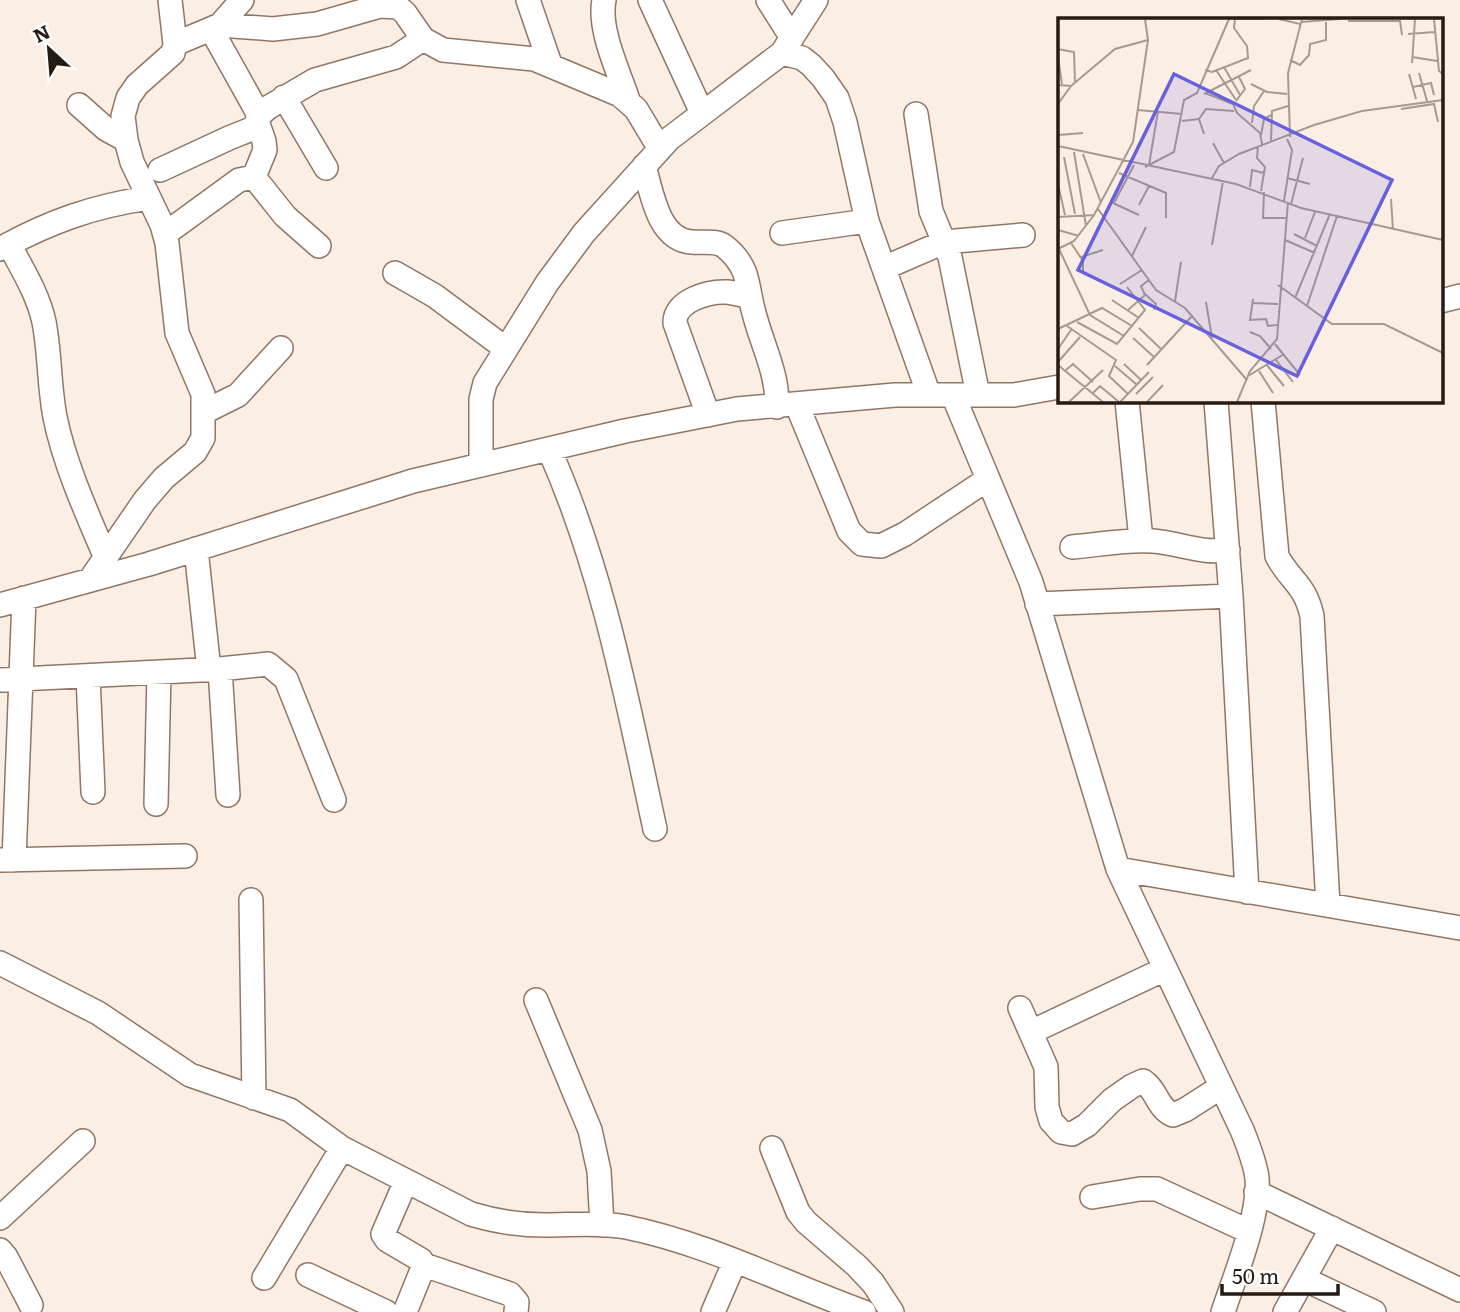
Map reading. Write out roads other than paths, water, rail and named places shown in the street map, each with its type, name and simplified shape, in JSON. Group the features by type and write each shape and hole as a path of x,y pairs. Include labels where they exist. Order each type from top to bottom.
{"street":[{"path":"90,580 145,500 164,478 195,452 203,438 203,394 177,333 165,234 132,162 123,116 128,98 137,85 173,53 175,44 170,0"},
{"path":"175,44 215,27 242,0"},
{"path":"528,0 550,64"},
{"path":"604,0 606,34 628,100 644,120 660,149"},
{"path":"650,0 702,113"},
{"path":"768,0 787,45 811,65 837,98 845,121 867,221 929,395"},
{"path":"481,465 481,399 485,383 561,262 660,149 684,126 787,45 816,0"},
{"path":"215,27 273,29 317,24 380,6 399,4 423,39 443,50 517,56 550,64 628,100"},
{"path":"215,27 259,121 265,150 254,177"},
{"path":"160,170 259,121 284,97 327,75 396,57 423,39"},
{"path":"284,97 326,168"},
{"path":"79,105 106,129 126,140"},
{"path":"916,114 932,211 950,257 978,395"},
{"path":"644,166 662,221 671,235 683,242 717,243 723,246 745,273 757,325 787,406 849,531 862,544 881,546 905,534 988,480"},
{"path":"165,234 239,180 254,177 285,216 319,246"},
{"path":"106,558 83,502 55,417 44,319 37,299 5,246 68,216 114,203 149,198"},
{"path":"782,233 867,221"},
{"path":"884,268 944,242 1023,235"},
{"path":"395,273 450,306 505,348"},
{"path":"708,415 674,316 678,308 689,301 715,293 727,292 750,297"},
{"path":"1442,301 1460,296"},
{"path":"204,412 238,395 281,348"},
{"path":"0,605 196,549 413,481 708,415 895,395 1014,395 1058,387"},
{"path":"953,395 1031,582 1118,869 1251,1155 1257,1178 1256,1192 1248,1231 1224,1312"},
{"path":"1126,402 1141,540"},
{"path":"1216,402 1231,596 1247,892"},
{"path":"1263,402 1277,556 1284,570 1308,597 1312,615 1328,905"},
{"path":"549,449 575,513 600,591 621,672 655,829"},
{"path":"1072,547 1141,540 1199,551 1228,551"},
{"path":"196,549 214,670 228,795"},
{"path":"1037,604 1231,596"},
{"path":"24,598 11,679 7,860 185,856"},
{"path":"11,679 214,670 268,664 286,678 334,800"},
{"path":"156,804 159,673"},
{"path":"88,676 93,792"},
{"path":"1118,869 1460,928"},
{"path":"251,900 254,1098"},
{"path":"0,963 97,1013 190,1075 290,1110 311,1128 342,1148 471,1214 542,1225 623,1227 677,1240 864,1312"},
{"path":"1031,1032 1165,969"},
{"path":"536,1000 590,1130 599,1171 602,1225"},
{"path":"1020,1008 1046,1067 1047,1107 1051,1121 1061,1132 1072,1134 1087,1125 1112,1100 1143,1081 1151,1086 1165,1111 1173,1115 1221,1087"},
{"path":"0,1218 83,1141"},
{"path":"264,1278 342,1148"},
{"path":"772,1148 798,1212 873,1283 892,1312"},
{"path":"406,1181 383,1234 387,1240 421,1260 424,1265 510,1294 517,1302 516,1312"},
{"path":"1091,1198 1140,1189 1157,1189 1248,1231"},
{"path":"1256,1192 1460,1290"},
{"path":"1285,1312 1332,1228"},
{"path":"0,1250 31,1305"},
{"path":"713,1312 735,1261"},
{"path":"405,1312 424,1265"},
{"path":"308,1275 386,1312"},
{"path":"1304,1279 1374,1312"}]}
